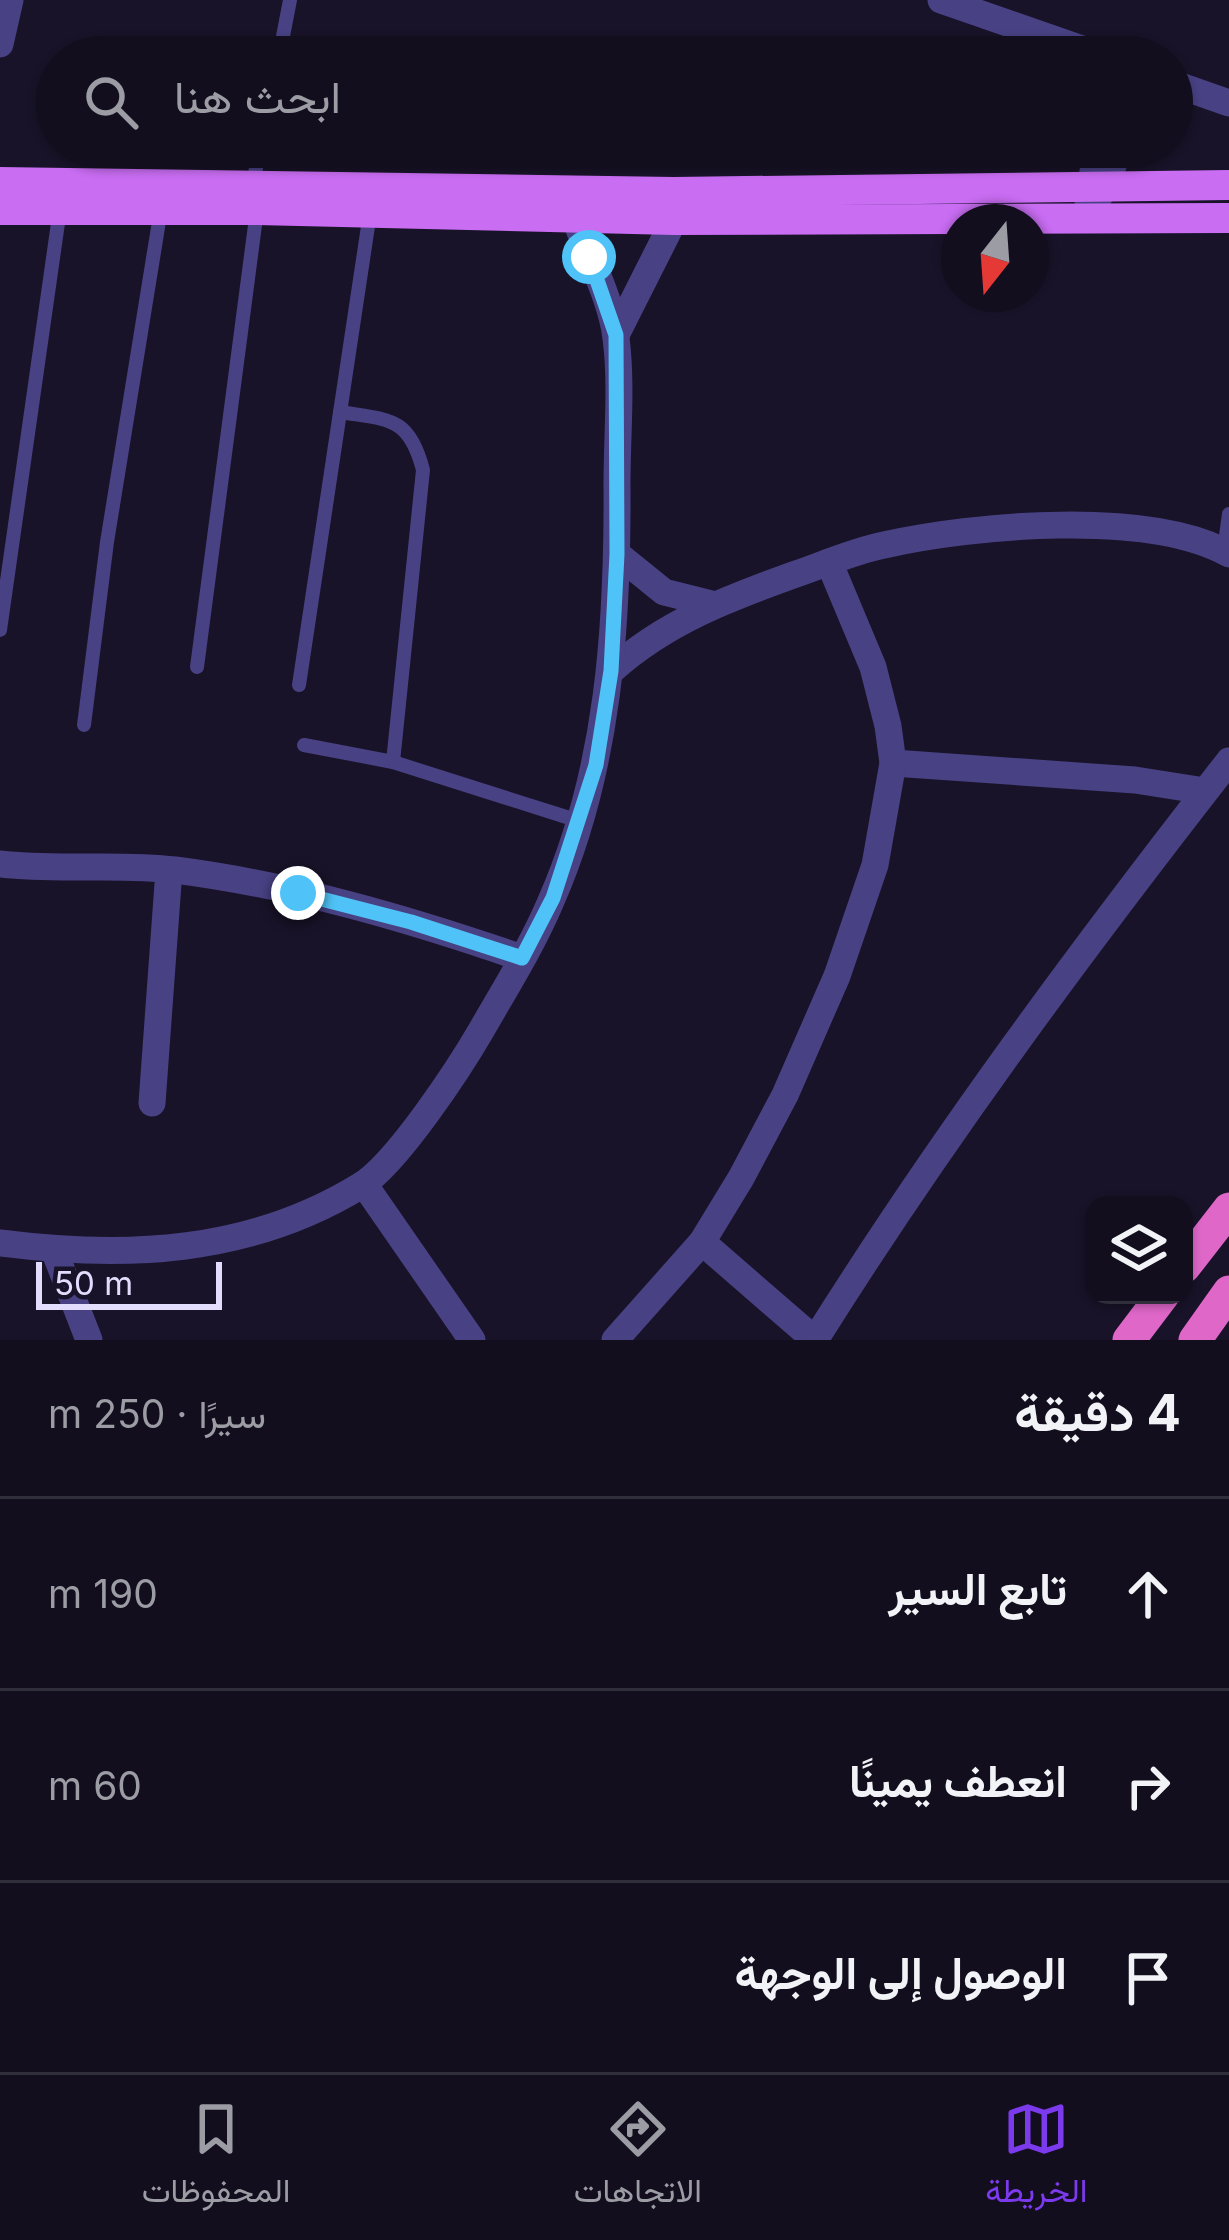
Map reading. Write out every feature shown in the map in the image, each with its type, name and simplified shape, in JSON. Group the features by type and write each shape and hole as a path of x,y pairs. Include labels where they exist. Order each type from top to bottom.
{"highway":[{"path":"1193,1256 1229,1209"},
{"path":"1129,1340 1156,1304"}],"main road":[{"path":"0,182 255,197 674,206 1094,197 1229,185"},
{"path":"0,210 161,209 255,197 370,213 574,204"},
{"path":"1094,197 1229,218"}],"street":[{"path":"0,44 10,0"},
{"path":"941,0 1039,36"},
{"path":"1193,90 1229,103"},
{"path":"1094,197 1095,168"},
{"path":"1094,197 1109,168"},
{"path":"0,1243 55,1250 163,1251 214,1244 284,1223 364,1184 460,1067 522,958 553,898 579,821 596,765 611,671 617,554 616,335 574,204"},
{"path":"616,335 674,206"},
{"path":"611,671 635,649 712,604 884,545 1072,526 1168,533 1227,552"},
{"path":"617,554 664,592 712,604"},
{"path":"615,1340 702,1243 784,1095 837,976 875,865 893,763 873,667 829,562"},
{"path":"702,1243 815,1340 882,1232 1000,1065 1229,760"},
{"path":"893,763 1135,780 1205,791"},
{"path":"0,864 169,870 255,883 340,903 522,958"},
{"path":"152,1103 169,870"},
{"path":"364,1184 472,1340"},
{"path":"55,1250 88,1340"}],"lane":[{"path":"283,36 290,0"},
{"path":"197,667 258,168"},
{"path":"0,630 60,209"},
{"path":"84,725 107,542 161,209"},
{"path":"298,685 370,213"},
{"path":"340,412 396,422 417,445 423,470 393,762"},
{"path":"1227,552 1229,514"},
{"path":"304,745 393,762 579,821"}],"route":[{"path":"298,893 411,922 522,958 553,898 596,765 614,628 616,335 589,257"}]}
